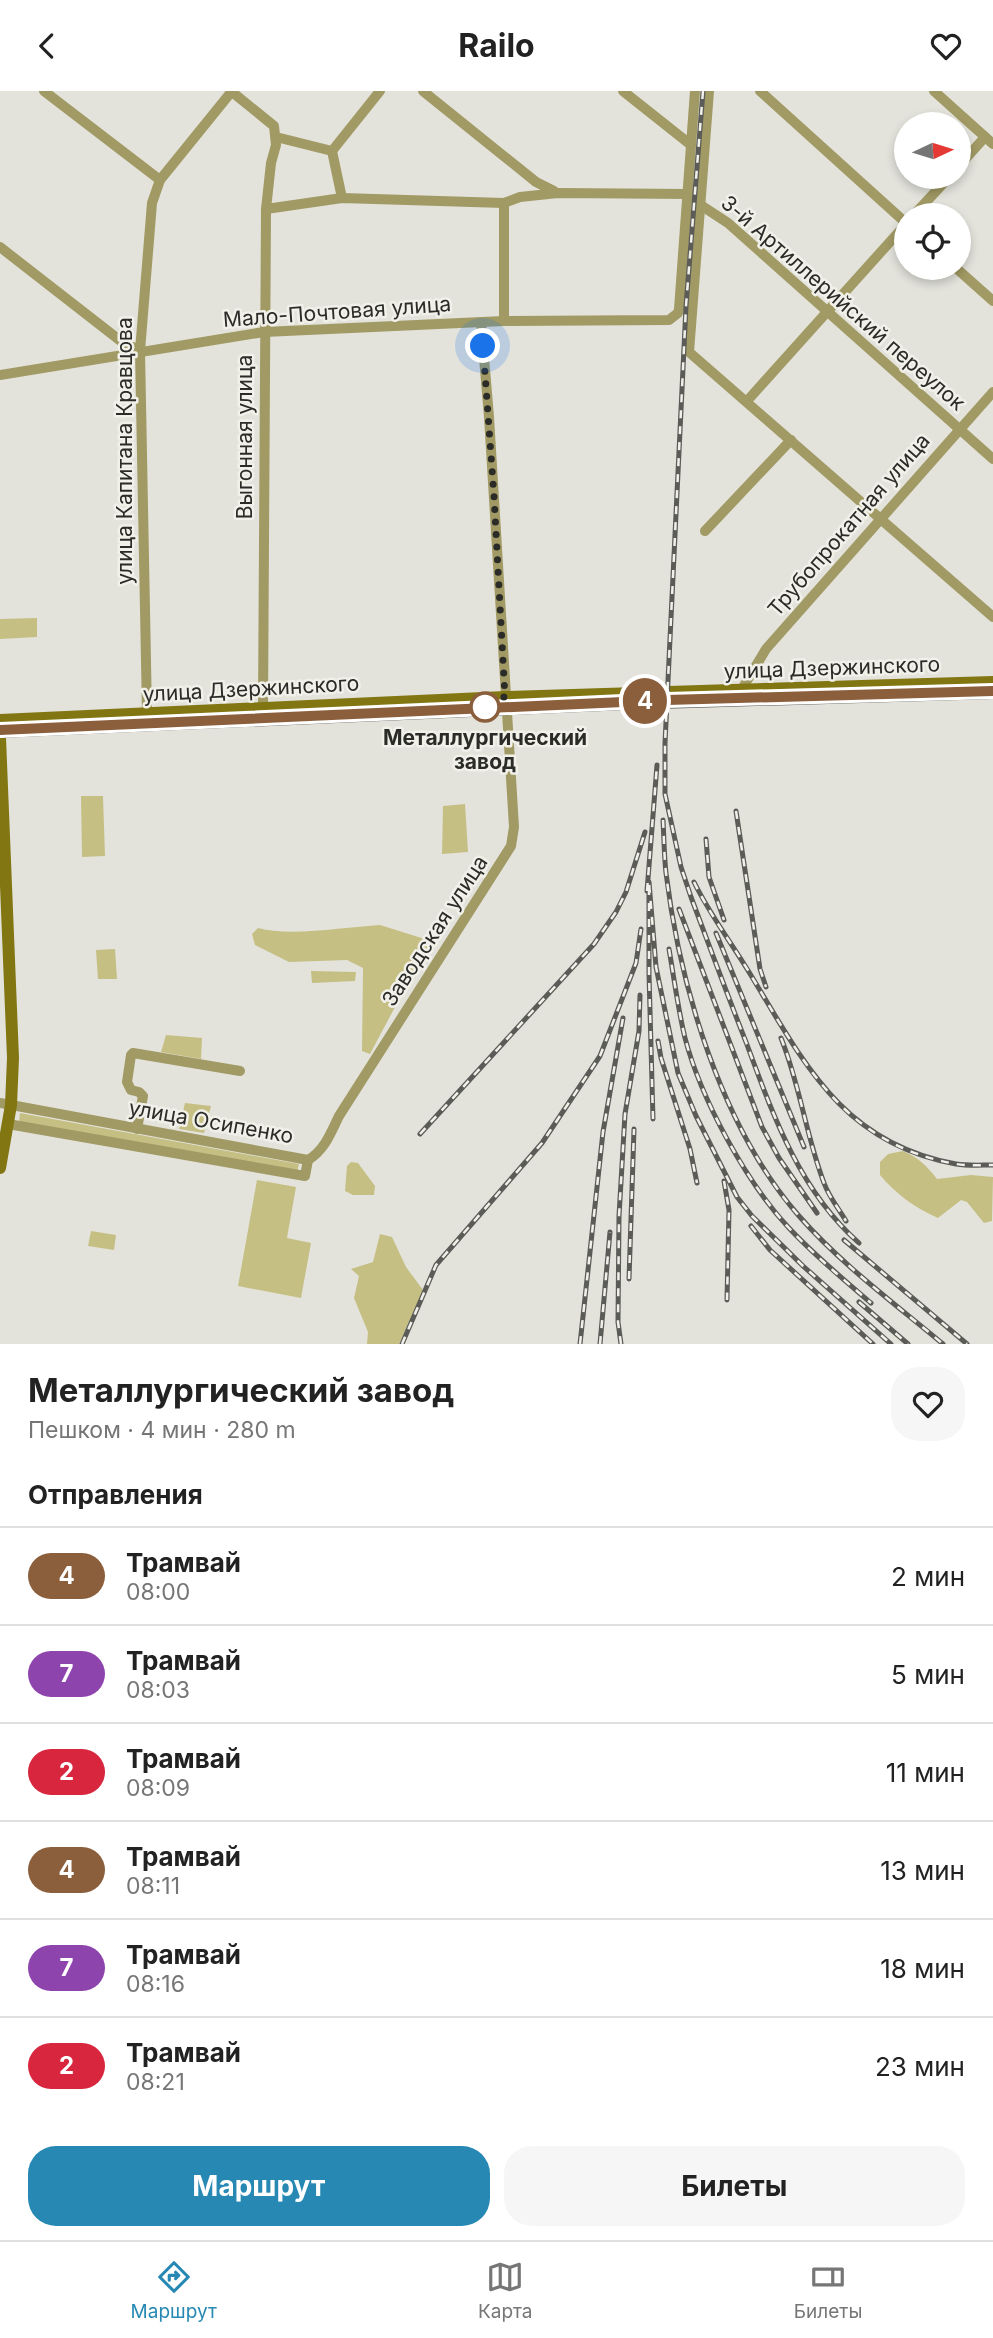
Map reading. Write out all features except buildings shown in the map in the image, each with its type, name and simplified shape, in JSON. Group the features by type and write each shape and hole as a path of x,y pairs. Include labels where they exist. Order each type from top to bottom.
{"main road":[{"name":"улица Дзержинского","path":"0,720 505,697 993,682"},
{"path":"0,739 5,983 13,1058 5,1104 8,1123 0,1168"}],"street":[{"path":"44,91 160,180"},
{"path":"232,91 275,132 332,151"},
{"name":"улица Капитана Кравцова","path":"147,713 140,351 152,204 160,180 232,91"},
{"path":"332,151 380,91"},
{"path":"423,91 536,182 558,193"},
{"path":"624,91 691,145"},
{"path":"689,194 695,91"},
{"path":"709,91 689,352 993,617"},
{"path":"760,91 894,212"},
{"path":"934,91 989,140 971,156"},
{"name":"Выгонная улица","path":"263,708 266,209 275,132"},
{"path":"332,151 342,198"},
{"path":"925,203 938,189"},
{"name":"3-й Артиллерийский переулок","path":"266,209 342,198 504,203 520,197 558,193 689,194"},
{"name":"Мало-Почтовая улица","path":"0,375 264,332 504,321 669,320 678,313 689,194"},
{"path":"504,203 504,321"},
{"name":"3-й Артиллерийский переулок","path":"699,204 728,223 993,459"},
{"path":"747,401 894,237"},
{"path":"0,247 122,342 140,351"},
{"path":"969,280 993,301"},
{"path":"481,322 505,697"},
{"name":"Трубопрокатная улица","path":"743,689 766,649 993,392"},
{"path":"705,531 791,440"},
{"name":"Заводская улица","path":"308,1160 324,1145 511,846 514,827 505,697"},
{"path":"138,1129 143,1096 131,1090 127,1082 133,1053 240,1071"},
{"name":"улица Осипенко","path":"5,1104 308,1160 305,1176 8,1123"}],"shaded area":[{"path":"37,618 37,637 0,639 0,619"},
{"path":"81,796 103,796 105,856 82,857"},
{"path":"465,804 468,852 442,854 443,806"},
{"path":"380,925 428,940 426,955 412,975 370,1054 362,1051 363,968 347,960 289,962 255,945 252,934 258,928 301,932"},
{"path":"115,949 117,979 98,979 96,950"},
{"path":"311,971 356,972 355,981 312,983"},
{"path":"166,1035 202,1038 201,1059 161,1052"},
{"path":"185,1103 211,1106 204,1133 179,1129"},
{"path":"20,1113 299,1164 297,1172 19,1122"},
{"path":"903,1151 914,1156 937,1179 971,1175 993,1177 992,1221 984,1223 967,1202 961,1200 938,1218 906,1200 880,1175 880,1162 888,1154"},
{"path":"351,1162 358,1163 375,1186 374,1195 353,1195 345,1191 347,1166"},
{"path":"257,1180 296,1187 287,1238 311,1243 301,1298 238,1286"},
{"path":"91,1231 116,1235 114,1250 88,1246"},
{"path":"380,1234 392,1237 406,1267 423,1290 399,1344 367,1344 368,1332 354,1298 359,1276 351,1269 373,1262"}],"tram line":[{"name":"4","path":"0,730 667,700 993,691"},
{"path":"0,737 626,709 993,698"}],"railway":[{"path":"703,91 686,306 665,743 665,794 681,867 691,897 778,1124 790,1150 820,1199 859,1243"},
{"path":"647,891 657,765"},
{"path":"736,811 760,969 766,987"},
{"path":"663,820 666,873 673,917 694,1009 709,1055 748,1141 772,1181 815,1234 868,1283 943,1344"},
{"path":"420,1134 594,944 626,892 645,832"},
{"path":"706,839 709,877 724,920"},
{"path":"653,1119 649,882 656,967 678,1073 696,1116 737,1197 752,1216 803,1266 891,1344"},
{"path":"694,882 790,1041 810,1070 856,1119 884,1139 917,1154 956,1164 993,1165"},
{"path":"679,909 762,1127 779,1158 817,1213"},
{"path":"402,1344 436,1265 542,1143 600,1056 636,963 641,929"},
{"path":"716,933 804,1147"},
{"path":"669,949 678,1005 692,1062 714,1113 741,1164 789,1228 871,1303"},
{"path":"621,1344 618,1322 619,1216 625,1114 639,1031 640,995"},
{"path":"580,1344 603,1132 623,1018"},
{"path":"781,1038 824,1183 846,1221"},
{"path":"658,1041 690,1149 697,1183"},
{"path":"629,1279 634,1129"},
{"path":"724,1181 729,1210 727,1300"},
{"path":"751,1226 770,1250 873,1344"},
{"path":"600,1344 610,1232"},
{"path":"844,1240 967,1344"},
{"path":"859,1302 908,1344"}],"place":[{"name":"Металлургический завод","path":"485,707"}],"route":[{"path":"483,346 505,697 491,698 485,707"}]}
